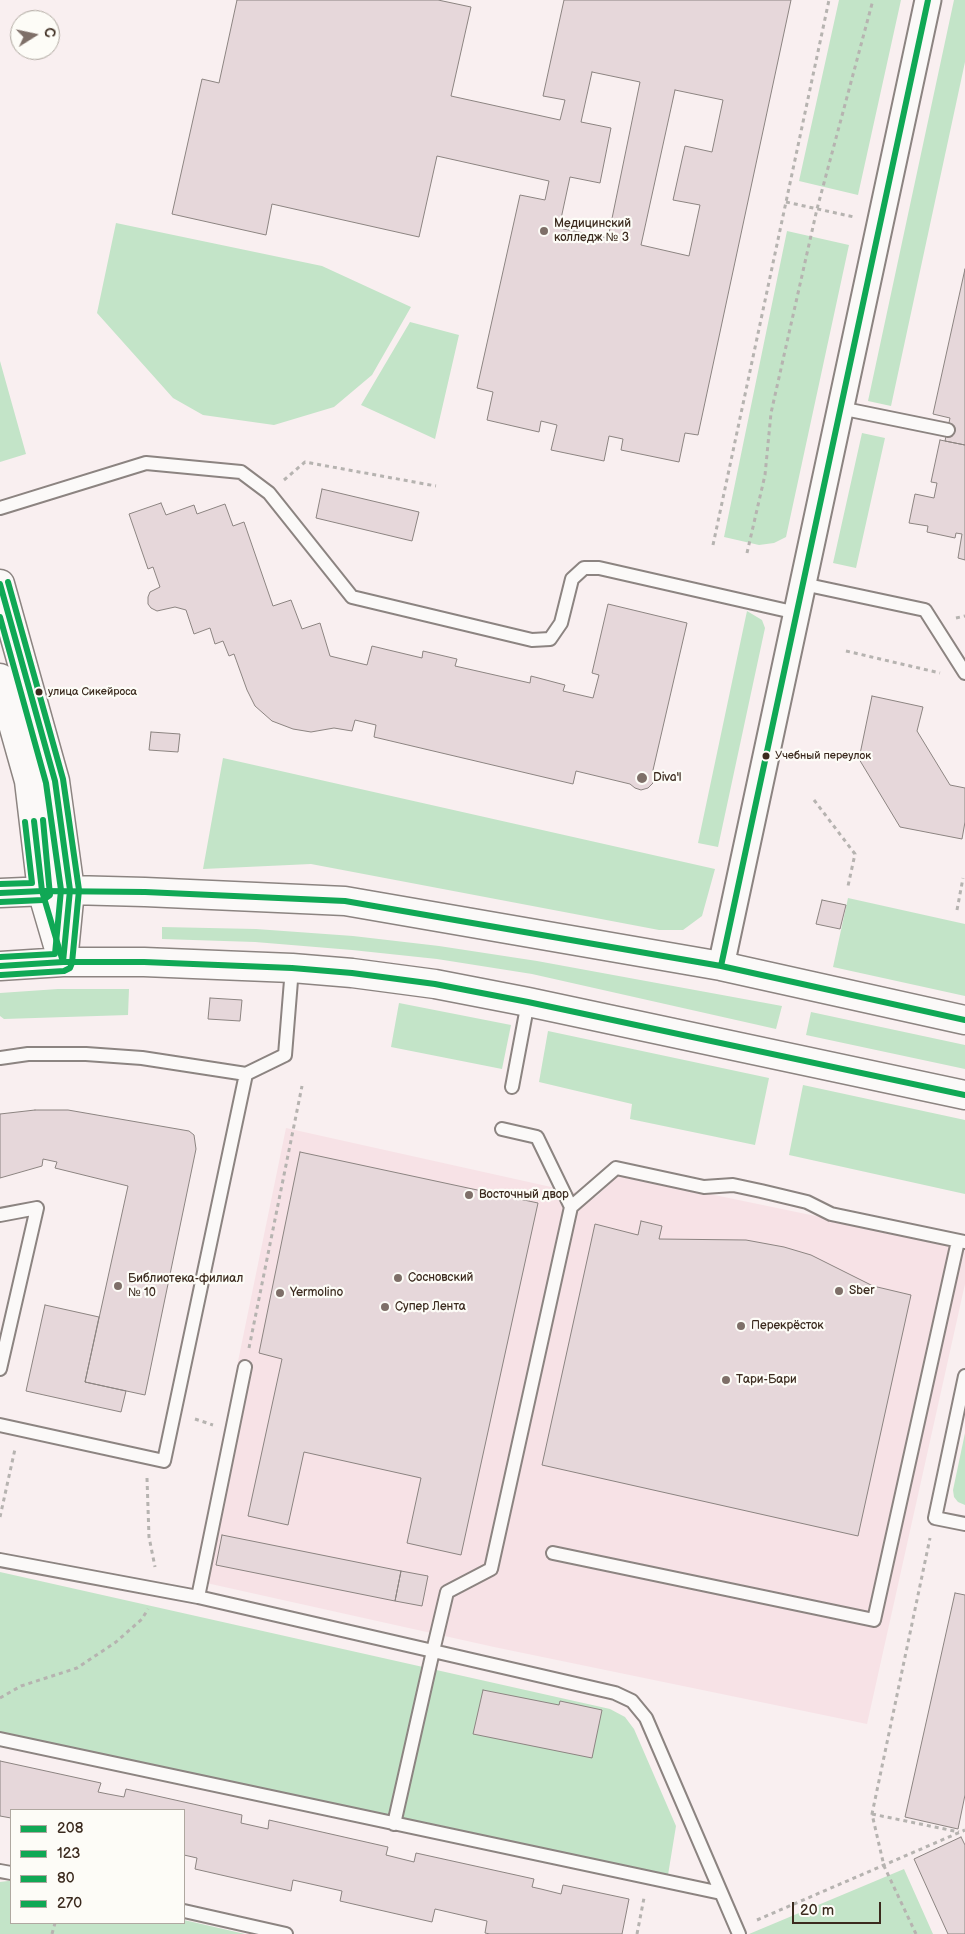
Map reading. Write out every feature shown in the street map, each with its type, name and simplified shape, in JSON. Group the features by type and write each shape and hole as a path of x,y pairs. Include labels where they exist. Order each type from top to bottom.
{"street":[{"path":"721,966 928,0"},
{"path":"0,584 55,781 70,890 63,962"},
{"path":"0,678 29,781 42,891 63,962"},
{"path":"0,893 70,890 345,901 721,966 965,1020"},
{"path":"0,966 63,962 144,962 292,968 352,973 435,984 965,1095"}],"lane":[{"path":"840,408 948,430"},
{"path":"0,508 146,463 241,472 269,493 352,598 532,640 550,639 561,623 572,579 584,568 599,568 797,613"},
{"path":"802,584 924,610 965,673"},
{"path":"0,1058 47,1054 86,1054 132,1057 246,1074 285,1055 292,968"},
{"path":"512,1087 528,1002"},
{"path":"0,1424 164,1461 246,1074"},
{"path":"502,1129 537,1137 571,1207"},
{"path":"394,1824 448,1592 491,1569 571,1207 616,1168 704,1187 733,1185 807,1202 831,1214 961,1241 874,1620 554,1553"},
{"path":"0,1215 37,1208 0,1369"},
{"path":"198,1597 245,1367"},
{"path":"965,1376 934,1518 965,1524"},
{"path":"0,1560 198,1597 615,1693 632,1701 646,1718 738,1932"},
{"path":"0,1739 722,1893"},
{"path":"185,1911 286,1934"}],"path":[{"path":"713,545 829,0"},
{"path":"747,553 765,475 771,413 817,209 873,0"},
{"path":"786,202 854,217"},
{"path":"269,493 305,462 436,486"},
{"path":"846,651 947,675"},
{"path":"814,800 855,854 848,886"},
{"path":"957,910 963,878"},
{"path":"245,1367 302,1086"},
{"path":"0,1517 19,1429"},
{"path":"0,1698 21,1686 77,1668 116,1642 142,1618 160,1590 149,1537 147,1457"},
{"path":"916,1934 884,1866 872,1814 934,1518"},
{"path":"872,1814 959,1832"},
{"path":"738,1932 965,1830"},
{"path":"637,1934 648,1878"}],"shaded area":[{"path":"286,1128 596,1197 618,1175 965,1247 965,1284 867,1724 494,1647 193,1580"}],"green space":[{"path":"839,0 901,0 858,195 799,181"},
{"path":"954,0 965,0 965,62 891,406 868,401"},
{"path":"116,223 322,266 411,307 372,375 334,407 274,425 203,415 173,398 97,313"},
{"path":"787,231 849,245 786,537 774,543 759,545 724,537"},
{"path":"410,322 459,335 435,439 361,405"},
{"path":"0,361 26,454 0,462"},
{"path":"862,433 885,438 856,568 833,563"},
{"path":"747,611 762,620 765,628 718,847 698,843"},
{"path":"223,758 715,869 702,916 683,930 659,930 311,864 203,869"},
{"path":"848,898 965,924 965,996 833,967"},
{"path":"162,927 256,929 353,936 439,946 537,961 782,1006 776,1029 532,974 437,959 352,950 255,942 162,939"},
{"path":"58,989 129,989 128,1015 4,1019 0,1016 0,993"},
{"path":"399,1003 511,1025 502,1069 391,1047"},
{"path":"811,1012 965,1045 965,1069 806,1035"},
{"path":"548,1031 769,1078 755,1145 630,1119 632,1104 539,1082"},
{"path":"803,1085 965,1120 965,1194 789,1155"},
{"path":"965,1433 965,1505 958,1502 954,1497 953,1490"},
{"path":"0,1572 610,1709 625,1717 634,1729 676,1826 668,1875 0,1734"},
{"path":"904,1869 933,1934 749,1934"},
{"path":"10,1881 10,1924 185,1924 185,1920 245,1934 0,1934 0,1882"}],"building":[{"name":"Медицинский колледж № 3","path":"237,0 438,0 471,7 451,96 560,120 565,100 543,96 564,0 791,0 698,435 685,433 679,462 621,450 623,439 609,436 604,461 551,450 557,425 541,421 539,432 487,420 493,392 477,388 520,195 545,200 549,181 437,156 419,237 272,204 266,235 172,214 202,79 219,83","holes":["592,72 640,82 608,238 559,228 570,177 600,183 611,128 581,122","675,90 723,100 712,152 685,146 673,200 700,205 689,256 641,245"]},
{"path":"965,269 965,445 945,441 950,418 933,414"},
{"path":"940,440 965,445 965,560 958,558 962,534 956,533 955,538 927,532 928,526 909,523 915,494 934,498 937,483 931,482"},
{"path":"322,489 419,512 412,541 316,518"},
{"path":"161,503 166,515 194,505 197,514 225,504 233,526 244,522 273,606 291,600 302,629 320,623 330,656 367,665 372,646 422,658 423,651 457,659 455,666 530,683 531,676 565,685 563,691 593,698 599,675 592,673 608,604 687,623 653,770 653,783 648,788 641,790 630,784 576,771 573,784 374,737 376,725 355,720 352,731 334,728 311,732 293,729 272,721 255,706 234,654 229,656 223,641 215,644 210,628 194,634 186,610 175,607 157,611 148,604 150,592 160,587 153,567 148,569 129,514"},
{"path":"872,696 923,707 917,731 950,785 965,788 965,822 962,839 900,827 859,759"},
{"path":"151,732 180,734 178,752 149,750"},
{"path":"822,900 846,905 840,929 816,924"},
{"path":"210,998 242,1000 240,1021 208,1019"},
{"path":"35,1110 68,1110 189,1131 194,1135 196,1149 145,1395 85,1382 128,1186 55,1168 57,1162 43,1159 42,1166 0,1178 0,1114"},
{"name":"Сосновский","path":"300,1152 538,1203 461,1555 407,1543 421,1478 304,1452 288,1525 248,1516 282,1359 259,1353"},
{"name":"Тари-Бари","path":"641,1221 662,1226 659,1239 746,1240 784,1247 811,1255 873,1286 911,1295 858,1536 542,1465 595,1224 638,1235"},
{"path":"45,1305 99,1317 85,1382 126,1391 121,1412 26,1391"},
{"path":"222,1535 401,1571 395,1601 216,1565"},
{"path":"401,1571 428,1576 422,1606 395,1601"},
{"path":"955,1593 965,1595 965,1795 958,1829 905,1817"},
{"path":"483,1690 559,1705 560,1701 602,1710 592,1758 473,1734"},
{"path":"0,1761 101,1783 98,1792 124,1797 126,1789 242,1815 241,1823 268,1829 269,1820 388,1847 386,1855 414,1862 416,1853 534,1879 532,1887 561,1894 563,1885 629,1899 622,1934 490,1934 485,1933 487,1921 435,1909 432,1922 340,1901 342,1891 293,1880 291,1891 195,1869 197,1858 185,1855 185,1809 10,1809 10,1818 0,1816"},
{"path":"961,1837 965,1845 965,1934 948,1934 914,1859"}],"transit line":[{"name":"208","path":"721,966 928,0"},
{"name":"270","path":"1,975 64,971 70,968 79,890 63,779 8,582"},
{"name":"123","path":"0,584 55,781 70,890 63,962 0,966"},
{"name":"80","path":"0,617 46,783 61,890 55,954 0,957"},
{"name":"80","path":"0,902 43,900 50,895 43,820"},
{"name":"123","path":"0,893 42,891 34,821"},
{"name":"270","path":"0,884 32,883 25,822"},
{"name":"208","path":"965,1020 721,966 345,901 145,892 42,891 63,962 144,962 292,968 352,973 435,984 965,1095"}],"place":[{"name":"Медицинский колледж № 3","path":"544,231"},
{"name":"улица Сикейроса","path":"39,692"},
{"name":"Учебный переулок","path":"766,756"},
{"name":"Diva'l","path":"642,778"},
{"name":"Восточный двор","path":"469,1195"},
{"name":"Сосновский","path":"398,1278"},
{"name":"Библиотека-филиал № 10","path":"118,1286"},
{"name":"Sber","path":"839,1291"},
{"name":"Yermolino","path":"280,1293"},
{"name":"Супер Лента","path":"385,1307"},
{"name":"Перекрёсток","path":"741,1326"},
{"name":"Тари-Бари","path":"726,1380"}]}
